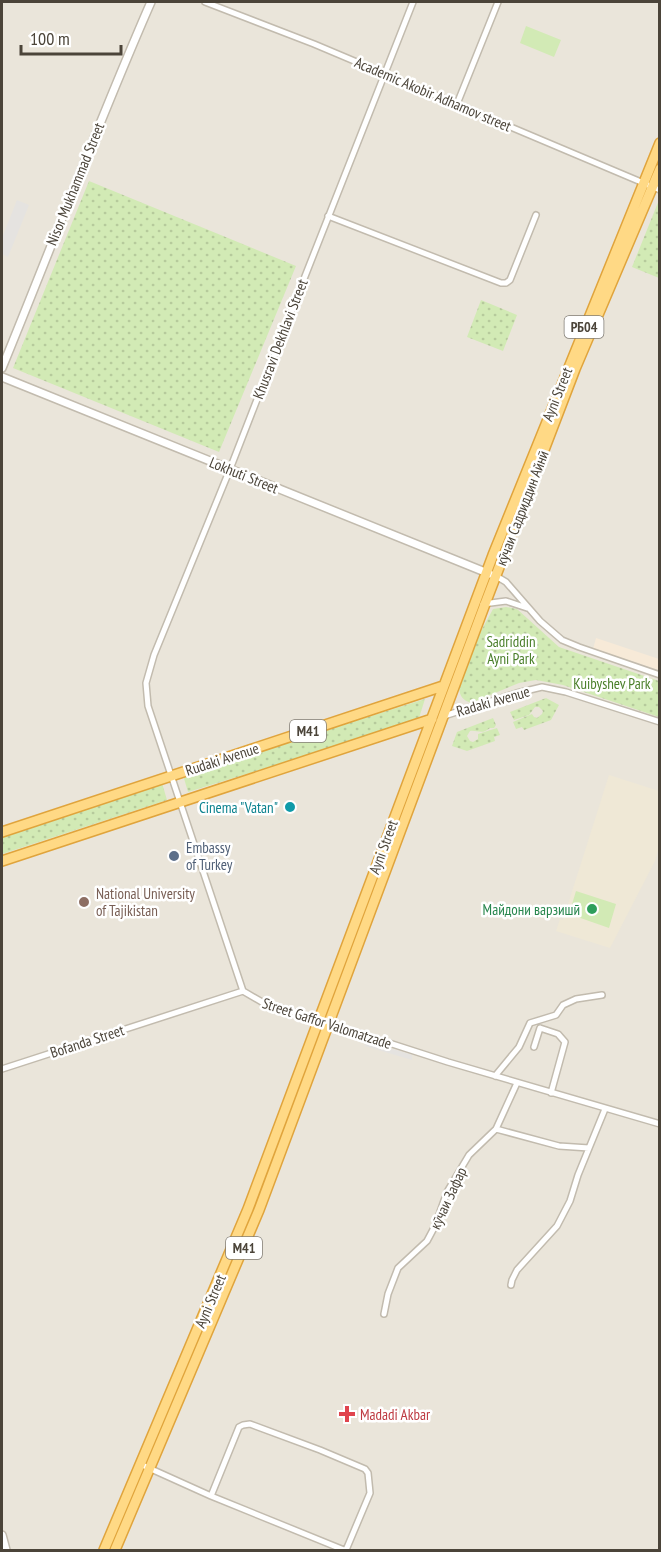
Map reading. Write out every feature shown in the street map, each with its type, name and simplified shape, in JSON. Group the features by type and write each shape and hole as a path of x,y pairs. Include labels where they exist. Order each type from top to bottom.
{"highway":[{"name":"Ayni Street","path":"115,1551 214,1318 253,1211 271,1149 430,720 474,606 491,574 652,186 660,143"},
{"name":"РБ04","path":"652,186 660,169"},
{"name":"кӯчаи Садриддин Айнӣ","path":"442,716 485,604 491,574"},
{"name":"Rudaki Avenue","path":"2,832 443,686"},
{"name":"Ayni Street","path":"104,1551 205,1314 281,1153 442,716"},
{"name":"Radaki Avenue","path":"430,720 442,716"},
{"name":"Rudaki Avenue","path":"2,861 430,720"}],"street":[{"name":"Nisor Mukhammad Street","path":"2,368 88,150 151,2"},
{"name":"Academic Akobir Adhamov street","path":"205,2 314,44 652,186"},
{"name":"Khusravi Dekhlavi Street","path":"148,678 154,655 230,469 413,2"},
{"path":"457,104 498,2"},
{"path":"328,216 490,279 506,283 510,280 536,214"},
{"name":"Lokhuti Street","path":"2,377 491,574"},
{"path":"491,574 506,582 528,608 562,640 660,675"},
{"path":"474,606 506,601 528,608"},
{"name":"Street Gaffor Valomatzade","path":"148,678 146,689 148,706 243,991 262,1002 418,1053 660,1124"},
{"name":"Radaki Avenue","path":"442,716 542,687 566,692 660,722"},
{"path":"381,853 390,857"},
{"name":"Bofanda Street","path":"2,1069 243,991"},
{"path":"495,1076 519,1047 530,1023 556,1015 563,1005 576,999 602,995"},
{"path":"534,1047 540,1028 558,1034 565,1042 551,1093"},
{"name":"кӯчаи Зафар","path":"384,1314 388,1294 398,1268 427,1240 435,1226 447,1192 469,1155 496,1129 517,1083"},
{"path":"511,1286 517,1270 557,1226 570,1201 605,1109"},
{"path":"496,1129 559,1146 589,1148"},
{"path":"271,1149 281,1153"},
{"path":"205,1314 214,1318"},
{"path":"140,1464 211,1496 345,1551 370,1493 368,1473 365,1469 250,1424 239,1427 211,1496"},
{"path":"2,1535 6,1551"}],"shaded area":[{"path":"2,2 659,2 659,1550 2,1550"},
{"path":"17,200 29,205 8,257 2,254 2,238"},
{"path":"596,638 659,659 659,670 593,649"},
{"path":"609,775 659,791 659,847 655,861 610,948 556,931 560,919 563,920"},
{"path":"364,1040 412,1055 412,1060 365,1046"}],"green space":[{"path":"526,26 561,40 554,57 520,43"},
{"path":"89,181 296,266 219,452 13,368"},
{"path":"659,200 659,278 632,267"},
{"path":"481,300 517,315 503,351 467,337"},
{"name":"Sadriddin Ayni Park","path":"506,607 517,609 559,647 659,681 659,717 563,685 536,680 519,683 471,703 464,699 459,688 480,633 493,609"},
{"path":"546,698 559,705 551,720 524,730 522,727 516,729 513,722 532,714 537,718 543,711 535,707 529,715 514,720 510,712"},
{"path":"425,699 418,721 188,792 183,775"},
{"path":"493,718 496,725 494,728 482,732 470,731 467,736 473,742 478,739 478,734 497,728 500,735 494,737 495,741 467,751 452,746 457,732"},
{"path":"162,783 167,800 2,854 2,836"},
{"name":"Майдони варзишӣ","path":"576,891 616,904 609,928 569,914"}],"place":[{"name":"Cinema \"Vatan\"","path":"290,807"},
{"name":"Embassy of Turkey","path":"174,856"},
{"name":"National University of Tajikistan","path":"84,902"},
{"name":"Майдони варзишӣ","path":"592,909"},
{"name":"Madadi Akbar","path":"347,1414"}],"park label":[{"name":"Kuibyshev Park","path":"612,683"}]}
